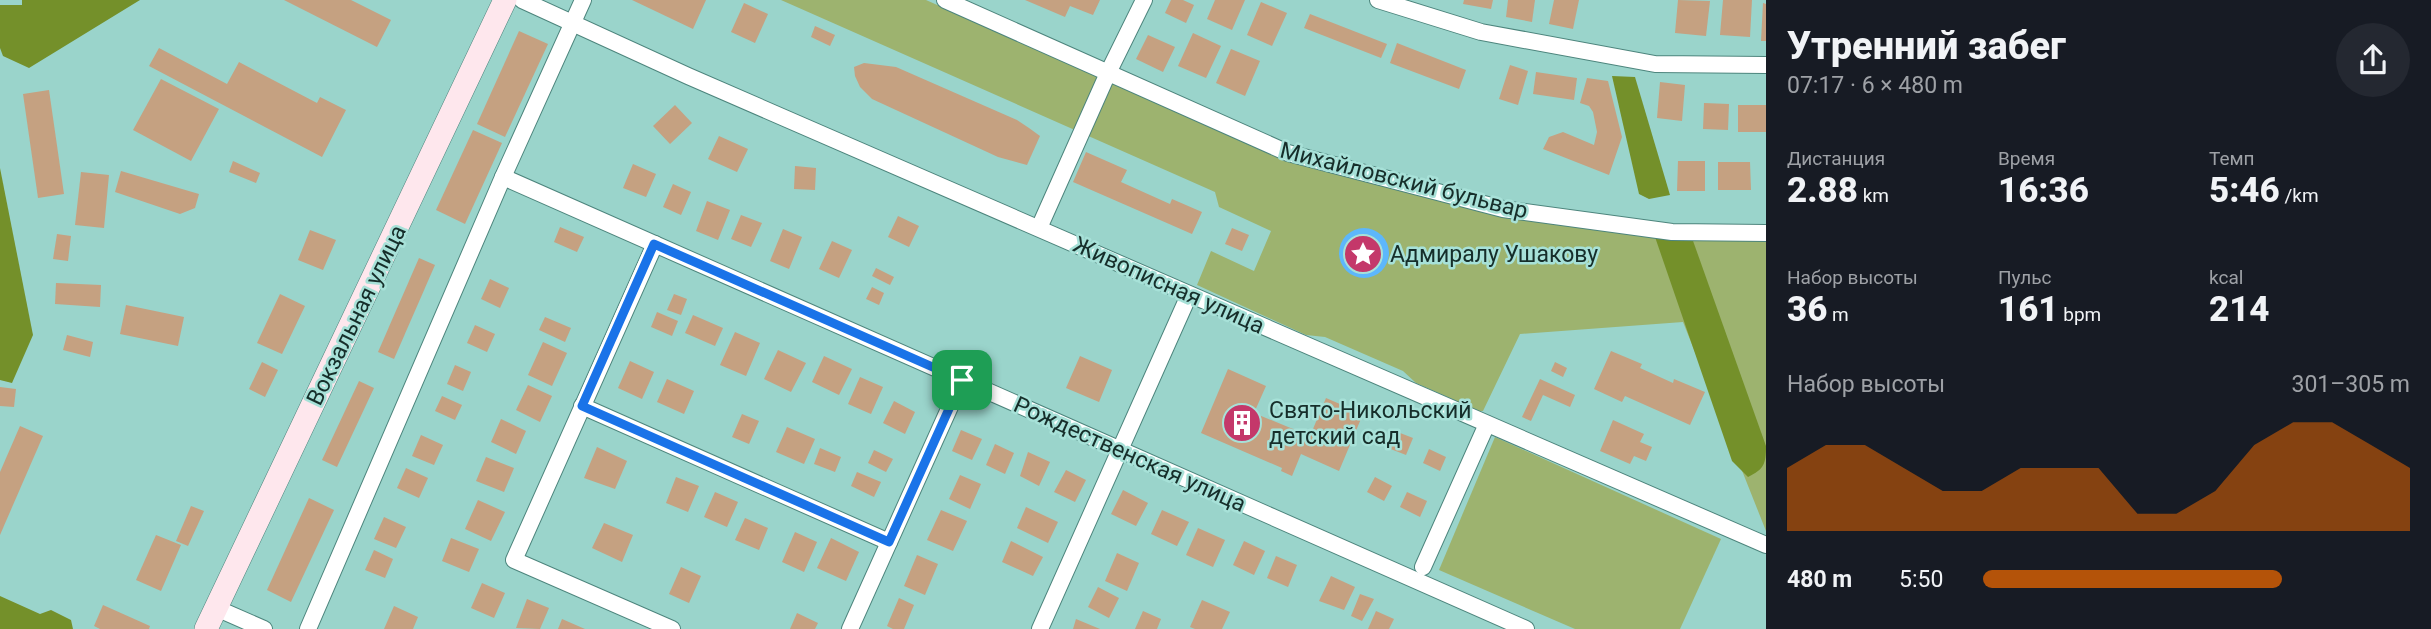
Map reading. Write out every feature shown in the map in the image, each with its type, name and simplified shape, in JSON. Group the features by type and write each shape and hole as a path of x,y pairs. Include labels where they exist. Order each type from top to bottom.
{"main road":[{"name":"Вокзальная улица","path":"211,619 506,0"}],"street":[{"name":"Живописная улица","path":"522,0 573,21 688,76 1766,545"},
{"path":"308,629 503,177 583,0"},
{"name":"Михайловский бульвар","path":"946,0 963,4 1108,73 1288,153 1503,209 1672,232 1766,233"},
{"path":"1039,228 1108,73 1144,0"},
{"path":"1378,0 1481,32 1655,64 1766,65"},
{"name":"Рождественская улица","path":"503,177 1526,629"},
{"path":"654,244 514,560 673,629"},
{"path":"1040,629 1189,295"},
{"path":"850,629 962,380"},
{"path":"582,406 889,542"},
{"path":"1423,567 1487,424"},
{"path":"211,619 264,629"}],"green space":[{"path":"22,0 140,0 29,68 3,56 0,48 0,5 22,5"},
{"path":"781,0 926,0 1282,158 1501,214 1766,238 1766,531 1683,322 1520,334 1483,411 1479,411 1416,383 1403,371 1325,337 1306,335 1197,285 1211,251 1254,271 1271,231 1219,207 1215,192"},
{"path":"1612,76 1635,77 1670,195 1649,199 1639,194"},
{"path":"0,168 33,335 12,383 0,380"},
{"path":"1655,237 1692,238 1766,446 1763,465 1748,477 1732,461"},
{"path":"1495,437 1721,539 1680,629 1575,629 1439,570"},
{"path":"0,596 40,614 51,610 71,620 73,629 0,629"}],"water":[{"path":"1364,228 1382,235 1389,253 1382,271 1364,278 1346,271 1339,253 1346,235"}],"building":[{"path":"284,0 351,0 391,20 377,47"},
{"path":"632,0 706,0 693,29"},
{"path":"1025,0 1100,0 1093,15 1070,6 1065,17"},
{"path":"1171,0 1183,0 1194,5 1186,23 1165,13"},
{"path":"1215,0 1245,0 1232,30 1207,19"},
{"path":"1464,0 1493,0 1491,9 1463,4"},
{"path":"1508,0 1535,0 1532,22 1506,17"},
{"path":"1554,0 1579,0 1573,29 1549,24"},
{"path":"1678,0 1710,1 1706,36 1675,33"},
{"path":"1723,0 1752,0 1750,37 1720,35"},
{"path":"1261,2 1287,13 1272,46 1247,35"},
{"path":"744,3 768,14 755,43 731,32"},
{"path":"1763,3 1766,4 1766,41 1761,41"},
{"path":"1310,14 1387,44 1381,58 1304,28"},
{"path":"815,26 835,35 830,46 811,37"},
{"path":"519,31 548,44 505,137 477,124"},
{"path":"1193,33 1221,46 1206,78 1178,66"},
{"path":"1148,35 1175,47 1163,72 1136,59"},
{"path":"1397,43 1466,70 1459,89 1390,63"},
{"path":"159,48 227,84 239,62 317,103 320,97 346,110 322,157 149,66"},
{"path":"1231,49 1260,61 1245,96 1216,83"},
{"path":"864,63 896,67 1017,120 1040,136 1027,165 998,157 872,99 860,87 855,76 854,67"},
{"path":"1510,65 1528,71 1518,105 1499,99"},
{"path":"1536,72 1577,78 1574,100 1533,94"},
{"path":"1587,78 1608,81 1622,137 1609,175 1543,149 1549,137 1563,132 1594,145 1597,132 1593,112 1589,106 1580,103"},
{"path":"161,79 219,109 191,161 133,130"},
{"path":"1660,82 1685,85 1682,121 1657,118"},
{"path":"49,90 64,194 38,198 23,94"},
{"path":"1704,103 1729,104 1728,130 1703,129"},
{"path":"675,105 692,123 670,144 653,126"},
{"path":"1738,105 1766,105 1766,132 1738,132"},
{"path":"473,130 502,143 465,224 436,210"},
{"path":"719,136 748,149 737,172 708,159"},
{"path":"1086,152 1127,170 1121,182 1170,204 1172,199 1202,212 1192,234 1073,182"},
{"path":"233,161 260,173 256,183 229,172"},
{"path":"1678,161 1705,161 1705,191 1677,191"},
{"path":"1718,162 1750,162 1751,190 1718,190"},
{"path":"633,164 656,174 646,197 623,188"},
{"path":"795,166 816,168 815,190 794,189"},
{"path":"121,171 199,194 195,208 180,214 115,192"},
{"path":"81,172 109,175 104,228 75,225"},
{"path":"673,184 691,192 681,215 663,207"},
{"path":"707,201 730,210 718,240 696,231"},
{"path":"741,215 762,223 751,247 731,239"},
{"path":"898,216 919,226 909,247 888,237"},
{"path":"560,227 584,237 577,252 554,242"},
{"path":"1232,228 1249,235 1242,251 1225,244"},
{"path":"783,229 802,237 789,269 770,261"},
{"path":"310,230 336,240 323,270 298,260"},
{"path":"57,234 71,236 68,261 53,259"},
{"path":"832,241 852,250 839,278 819,269"},
{"path":"419,258 435,265 394,359 378,352"},
{"path":"876,268 894,277 890,285 872,276"},
{"path":"490,279 509,288 500,308 481,299"},
{"path":"56,283 101,285 100,307 55,304"},
{"path":"872,287 884,293 879,305 866,299"},
{"path":"280,294 305,306 282,354 257,343"},
{"path":"674,294 687,299 681,315 667,310"},
{"path":"126,305 184,317 178,346 120,334"},
{"path":"657,312 678,321 672,336 651,327"},
{"path":"693,315 723,328 715,346 685,333"},
{"path":"545,317 571,328 565,342 539,330"},
{"path":"475,325 495,334 487,352 467,343"},
{"path":"735,332 760,343 746,376 720,365"},
{"path":"67,335 93,342 90,357 63,350"},
{"path":"543,342 567,353 552,386 528,375"},
{"path":"778,350 806,363 791,392 764,379"},
{"path":"1611,351 1642,364 1640,368 1673,383 1674,379 1705,392 1690,425 1625,396 1622,402 1594,389"},
{"path":"824,356 852,369 839,395 812,382"},
{"path":"1080,356 1112,370 1099,402 1066,388"},
{"path":"630,361 654,372 642,399 618,388"},
{"path":"262,362 278,370 265,397 249,389"},
{"path":"1555,362 1567,368 1563,377 1551,371"},
{"path":"455,365 471,372 463,391 447,384"},
{"name":"Свято-Никольский детский сад","path":"1228,369 1266,386 1254,413 1310,436 1326,398 1363,414 1339,471 1301,454 1292,476 1281,471 1282,468 1201,433"},
{"path":"860,377 883,387 871,414 848,404"},
{"path":"667,379 694,391 684,414 657,402"},
{"path":"1540,379 1575,395 1570,407 1543,395 1531,421 1522,417"},
{"path":"359,381 374,388 337,467 322,460"},
{"path":"528,385 552,396 540,422 516,410"},
{"path":"0,387 16,389 14,407 0,406"},
{"path":"442,396 462,405 455,420 435,411"},
{"path":"894,401 915,412 905,434 883,423"},
{"path":"742,414 759,421 749,444 732,437"},
{"path":"501,419 526,431 516,454 491,442"},
{"path":"1613,420 1644,434 1640,442 1652,447 1646,461 1634,456 1630,464 1600,451"},
{"path":"20,426 43,436 0,535 0,472"},
{"path":"787,427 815,439 804,464 776,452"},
{"path":"961,430 982,439 972,460 952,451"},
{"path":"1395,431 1413,438 1406,455 1388,448"},
{"path":"421,435 443,445 434,465 412,456"},
{"path":"995,444 1014,453 1005,474 986,465"},
{"path":"597,447 627,461 615,489 584,478"},
{"path":"820,448 841,457 835,472 814,464"},
{"path":"1429,449 1446,457 1440,471 1423,463"},
{"path":"874,450 893,459 886,472 868,463"},
{"path":"1028,452 1050,462 1039,486 1020,476"},
{"path":"486,457 514,468 504,492 476,481"},
{"path":"406,468 428,478 419,498 397,488"},
{"path":"1066,470 1086,480 1075,502 1054,492"},
{"path":"857,472 881,482 874,497 851,486"},
{"path":"960,475 981,484 970,509 949,499"},
{"path":"676,477 699,486 688,512 666,503"},
{"path":"1375,477 1392,486 1384,501 1367,492"},
{"path":"1123,490 1148,503 1136,526 1111,514"},
{"path":"715,492 738,502 727,527 704,517"},
{"path":"1407,492 1427,501 1420,517 1400,507"},
{"path":"309,498 334,510 291,602 267,590"},
{"path":"478,500 505,512 491,541 465,529"},
{"path":"191,506 204,511 188,546 176,541"},
{"path":"1026,507 1058,522 1048,543 1017,528"},
{"path":"941,510 967,521 953,551 927,540"},
{"path":"1162,510 1189,522 1177,546 1151,534"},
{"path":"384,517 406,527 396,548 374,539"},
{"path":"745,518 768,528 759,550 735,540"},
{"path":"604,523 633,535 622,562 592,548"},
{"path":"1198,528 1225,540 1213,567 1186,555"},
{"path":"795,532 817,542 804,572 782,562"},
{"path":"156,535 181,545 161,591 136,580"},
{"path":"451,538 479,549 469,572 442,561"},
{"path":"831,538 859,552 846,581 817,568"},
{"path":"1011,541 1043,557 1033,576 1002,562"},
{"path":"1244,541 1265,551 1254,575 1233,565"},
{"path":"374,550 393,559 385,578 365,570"},
{"path":"1117,553 1139,563 1127,591 1105,581"},
{"path":"917,555 938,564 925,595 904,586"},
{"path":"1276,556 1297,565 1288,587 1267,578"},
{"path":"681,567 701,576 689,603 669,594"},
{"path":"1331,576 1355,587 1344,610 1319,601"},
{"path":"482,583 505,593 494,618 471,608"},
{"path":"1098,587 1119,598 1109,618 1088,607"},
{"path":"1360,594 1374,599 1362,621 1351,616"},
{"path":"899,598 914,605 904,629 893,629 887,626"},
{"path":"527,599 549,608 540,629 516,628"},
{"path":"1202,600 1230,612 1222,629 1190,627"},
{"path":"103,605 150,626 149,629 100,629 94,626"},
{"path":"394,606 418,617 413,629 384,629"},
{"path":"1143,611 1161,619 1157,629 1135,629"},
{"path":"1376,611 1394,619 1389,629 1368,629"},
{"path":"797,613 818,623 815,629 790,629"},
{"path":"562,619 585,629 558,629"},
{"path":"1076,619 1100,629 1073,629"}],"place":[{"name":"Адмиралу Ушакову","path":"1363,254"},
{"name":"Свято-Никольский детский сад","path":"1242,423"}],"route":[{"path":"654,244 962,380 889,542 582,406 654,244"}]}
